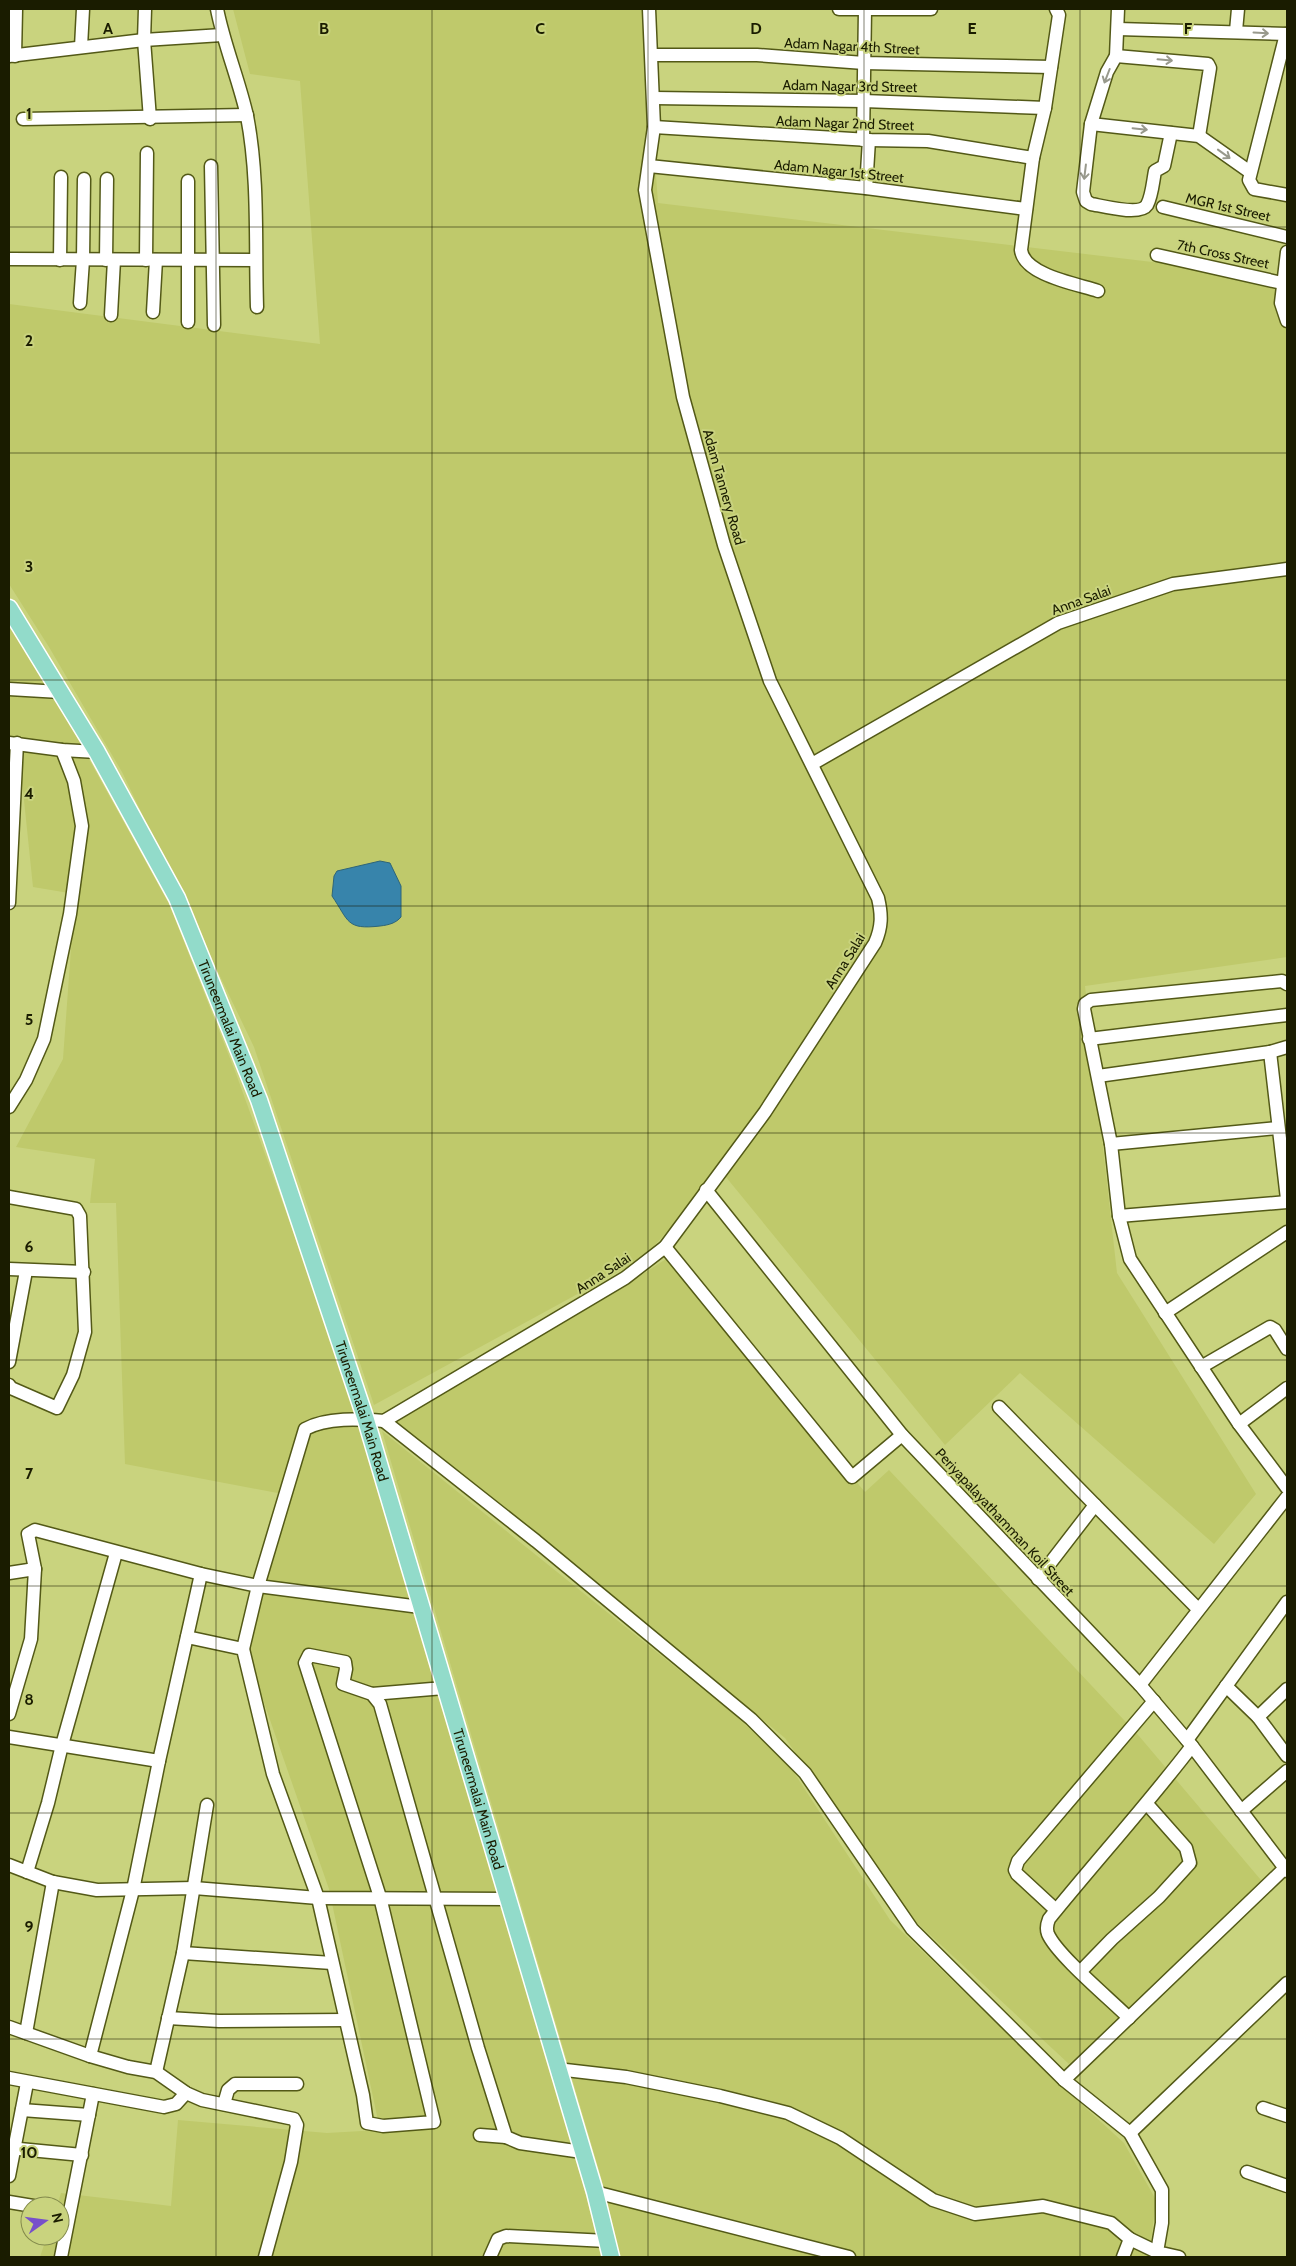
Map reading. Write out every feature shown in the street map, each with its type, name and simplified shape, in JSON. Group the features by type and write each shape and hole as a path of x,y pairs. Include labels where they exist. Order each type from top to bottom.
{"main road":[{"name":"Tiruneermalai Main Road","path":"9,608 97,752 176,898 259,1100 366,1420 594,2192 611,2257"}],"street":[{"path":"16,9 12,56 144,40 222,35"},
{"path":"81,47 83,9"},
{"path":"145,9 144,40 150,119"},
{"path":"217,9 222,35 247,115 254,181 257,307"},
{"name":"Adam Tannery Road","path":"649,9 653,55 654,127 645,190 664,285 683,397 724,545 770,681 812,764"},
{"path":"839,9 931,9"},
{"path":"1056,9 1059,15 1045,108 1033,158 1021,250 1026,263 1034,270 1098,291"},
{"path":"1118,9 1116,56 1107,72 1091,124 1083,192 1086,201 1091,204 1135,211 1143,209 1147,204 1155,171 1164,166 1171,132"},
{"path":"1236,31 1238,9"},
{"path":"865,10 864,101 866,188"},
{"path":"1118,29 1236,31 1286,34 1249,180 1254,189 1287,194"},
{"name":"Adam Nagar 4th Street","path":"653,55 757,56 864,63 1050,67"},
{"path":"1116,56 1208,64 1210,68 1199,136"},
{"name":"Adam Nagar 3rd Street","path":"654,98 864,101 1045,108"},
{"path":"23,119 150,119 247,115"},
{"path":"1091,124 1199,136 1250,172"},
{"name":"Adam Nagar 2nd Street","path":"654,127 866,140 928,141 1033,158"},
{"path":"147,153 153,312"},
{"path":"211,166 214,325"},
{"name":"Adam Nagar 1st Street","path":"649,166 866,188 1026,209"},
{"path":"60,260 61,177"},
{"path":"80,303 83,260 84,179"},
{"path":"107,179 111,315"},
{"path":"188,181 188,322"},
{"name":"MGR 1st Street","path":"1163,207 1287,237"},
{"path":"1287,252 1282,283 1287,321"},
{"name":"7th Cross Street","path":"1157,255 1282,283"},
{"path":"9,259 255,260"},
{"name":"Anna Salai","path":"384,1421 625,1278 665,1247 765,1112 875,943 881,928 882,912 878,898 812,764 1058,623 1173,584 1287,569"},
{"path":"9,689 60,692"},
{"path":"9,903 13,743 62,750 97,752"},
{"path":"9,1107 26,1080 44,1039 70,914 82,826 74,781 62,750"},
{"path":"1287,984 1282,981 1091,1000 1084,1006 1111,1144 1119,1216 1130,1259 1239,1424 1287,1488"},
{"path":"1089,1039 1287,1015"},
{"path":"1098,1076 1270,1052 1287,1047"},
{"path":"1119,1216 1287,1200 1277,1128 1270,1052"},
{"path":"1111,1144 1277,1128"},
{"name":"Periyapalayathamman Koil Street","path":"706,1190 902,1435 1140,1685 1189,1743 1286,1868"},
{"path":"9,1197 76,1209 80,1216 84,1272 85,1332 82,1350 73,1375 57,1408 11,1388 9,1385"},
{"path":"1165,1314 1287,1232"},
{"path":"665,1247 852,1477 902,1435"},
{"path":"9,1269 26,1272 84,1272"},
{"path":"9,1362 26,1272"},
{"path":"1201,1367 1270,1327 1276,1330 1287,1349"},
{"path":"1239,1424 1287,1388"},
{"path":"999,1407 1198,1609"},
{"path":"444,1688 372,1694 343,1684 346,1669 345,1662 313,1655 306,1658 305,1662 380,1897 434,2122 383,2126 367,2123 318,1898 273,1774 243,1649 258,1586 305,1429 321,1423 366,1420 384,1421 536,1541 751,1719 805,1774 912,1929 1064,2080 1130,2133 1162,2190 1162,2224 1157,2252"},
{"path":"1140,1685 1287,1497"},
{"path":"1038,1579 1094,1505"},
{"path":"9,1714 31,1639 35,1569 28,1534 35,1530 201,1574 258,1586 420,1607"},
{"path":"27,1872 48,1803 62,1745 116,1552"},
{"path":"9,1573 35,1569"},
{"path":"90,2056 133,1890 159,1761 201,1574"},
{"path":"1129,2018 1066,1957 1047,1933 1046,1925 1106,1849 1147,1804 1226,1686 1287,1602"},
{"path":"187,1637 243,1649"},
{"path":"1226,1686 1258,1718 1287,1756"},
{"path":"1258,1718 1287,1689"},
{"path":"372,1694 380,1704 506,2137"},
{"path":"1056,1910 1017,1874 1015,1870 1018,1861 1154,1701"},
{"path":"9,1736 159,1761"},
{"path":"1241,1811 1287,1771"},
{"path":"1081,1971 1159,1897 1190,1863 1186,1848 1147,1804"},
{"path":"156,2072 183,1953 206,1805"},
{"path":"9,1864 52,1882 98,1890 194,1888 318,1898 506,1899"},
{"path":"1064,2080 1286,1868"},
{"path":"26,2033 52,1882"},
{"path":"183,1953 332,1962"},
{"path":"1130,2133 1287,1983"},
{"path":"168,2018 219,2021 345,2020"},
{"path":"9,2027 90,2056 128,2067 156,2072 186,2093 224,2104 292,2117 297,2125 291,2162 265,2257"},
{"path":"557,2069 626,2077 720,2096 788,2113 840,2138 933,2200 975,2214 992,2214 1008,2208 1043,2206 1111,2223 1130,2239 1157,2252 1179,2257"},
{"path":"9,2078 27,2083 164,2107 176,2104 186,2093"},
{"path":"9,2176 11,2148 22,2110 27,2083"},
{"path":"224,2104 228,2090 235,2084 296,2084"},
{"path":"70,2196 82,2155 93,2094"},
{"path":"1262,2108 1287,2116"},
{"path":"22,2110 89,2114"},
{"path":"480,2135 506,2137 520,2143 582,2152"},
{"path":"11,2148 82,2155"},
{"path":"1247,2172 1287,2186"},
{"path":"594,2192 832,2256 849,2257"},
{"path":"490,2257 498,2239 506,2236 607,2241"},
{"path":"1123,2257 1130,2239"}],"shaded area":[{"path":"233,9 644,9 658,203 1169,264 1287,292 1287,957 1085,986 1117,1273 1256,1494 1214,1544 1020,1373 945,1445 721,1171 655,1245 627,1267 374,1405 254,1047 122,772 49,647 9,584 9,304 320,344 300,81 250,74"},
{"path":"9,625 69,723 169,904 235,1071 367,1436 585,2191 601,2257 40,2257 44,2246 70,2246 70,2196 60,2196 61,2193 171,2206 178,2120 327,2133 380,2130 329,1889 247,1654 288,1495 125,1464 116,1203 90,1203 95,1159 16,1147 63,1059 75,894 33,887 18,742 9,740"},
{"path":"666,1259 865,1492 889,1470 1139,1736 1266,1886 1069,2064 914,1920 785,1738 396,1421 623,1287"},
{"path":"382,1431 730,1711 789,1765 890,1920 1053,2078 1124,2143 1156,2200 1149,2257 620,2257 601,2177"}],"water":[{"path":"380,861 390,863 401,886 401,917 395,922 383,926 361,927 354,925 346,918 332,896 334,876 337,871"}]}
